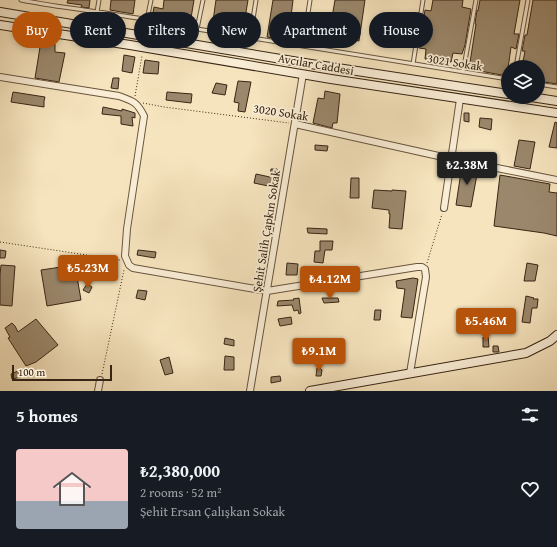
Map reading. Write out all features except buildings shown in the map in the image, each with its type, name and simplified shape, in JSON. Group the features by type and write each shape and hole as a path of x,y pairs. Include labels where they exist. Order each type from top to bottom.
{"main road":[{"name":"Avcılar Caddesi","path":"0,12 311,64 501,93"},
{"name":"Avcılar Caddesi","path":"0,25 134,45"},
{"name":"Avcılar Caddesi","path":"150,48 557,114"},
{"path":"545,99 557,101"},
{"path":"310,391 526,353 550,341 557,335"}],"street":[{"name":"Şehit Salih Çapkın Sokak","path":"250,391 303,74"},
{"path":"0,77 119,96 134,101 144,116 127,229 125,256 128,265 133,268 267,291 417,267 422,267 425,269 426,277 410,373"},
{"path":"444,208 460,99"},
{"name":"3020 Sokak","path":"295,124 452,159 557,180"},
{"path":"98,391 100,380"}],"lane":[{"name":"3021 Sokak","path":"21,0 44,5 97,12"},
{"path":"44,5 45,0"},
{"path":"97,12 99,0"},
{"path":"149,12 151,0"},
{"path":"199,19 203,0"},
{"path":"254,12 256,0"},
{"path":"308,12 310,0"},
{"path":"413,64 423,0"},
{"path":"463,72 476,0"},
{"path":"517,60 528,0"},
{"name":"3021 Sokak","path":"315,48 501,78"},
{"path":"545,85 557,87"}],"path":[{"path":"134,101 144,48"},
{"name":"3020 Sokak","path":"134,101 164,107 295,124"},
{"path":"425,269 444,208"},
{"path":"0,242 126,261 100,380"}]}
